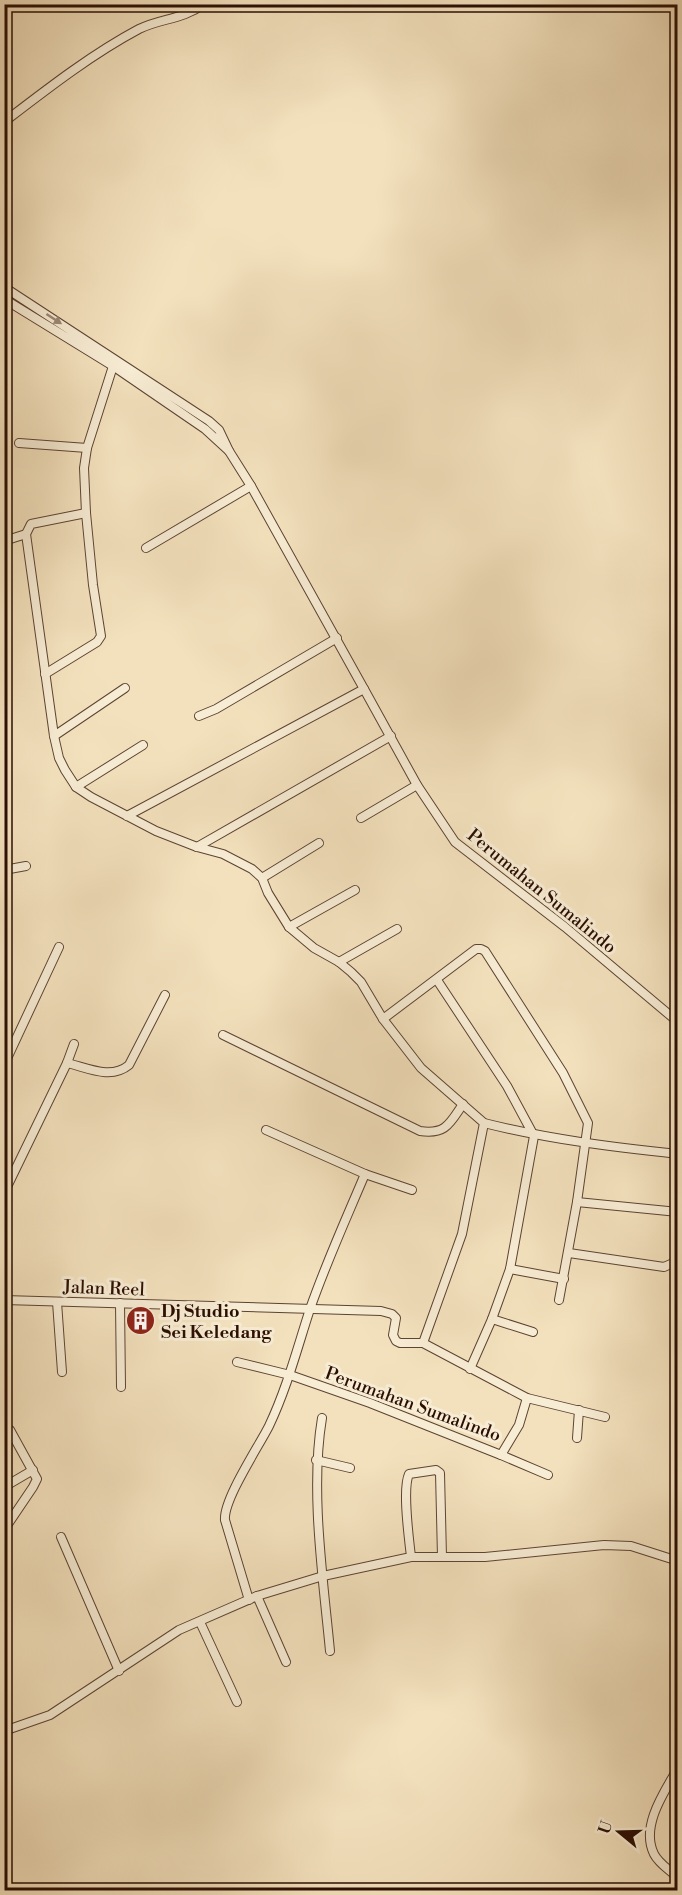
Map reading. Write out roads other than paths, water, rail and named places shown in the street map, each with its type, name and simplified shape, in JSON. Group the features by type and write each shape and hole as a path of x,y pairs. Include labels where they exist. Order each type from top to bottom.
{"street":[{"path":"4,122 59,80 141,28 190,14 204,4"},
{"path":"4,287 205,429 229,451"},
{"path":"4,299 209,421 219,430 229,451"},
{"path":"45,674 97,642 101,636 93,585 84,468 87,448 114,363"},
{"path":"19,444 87,448"},
{"name":"Perumahan Sumalindo","path":"229,451 337,638 417,784 455,842 565,927 678,1022"},
{"path":"146,548 251,486"},
{"path":"86,513 31,524 26,534 54,736 59,758 76,786 91,797 127,816 197,847 243,862 262,878 268,893 289,927 314,948 339,962 360,982 383,1019 421,1068 484,1123 534,1136 678,1154"},
{"path":"4,542 26,534"},
{"path":"199,716 216,709 337,638"},
{"path":"54,736 125,688"},
{"path":"127,816 364,689"},
{"path":"197,847 391,736"},
{"path":"76,786 143,745"},
{"path":"361,818 417,784"},
{"path":"262,878 319,843"},
{"path":"4,870 26,866"},
{"path":"289,927 355,890"},
{"path":"339,962 397,929"},
{"path":"4,1065 59,947"},
{"path":"383,1019 476,949 481,949 485,951 563,1073 586,1118 586,1144 569,1253 559,1300"},
{"path":"437,980 507,1086 534,1136 510,1269 492,1319 470,1369"},
{"path":"68,1063 100,1072 122,1070 129,1065 165,995"},
{"path":"223,1035 420,1131 440,1131 449,1125 463,1104"},
{"path":"4,1193 68,1063 74,1044"},
{"path":"423,1342 462,1233 484,1123"},
{"path":"266,1130 365,1174 412,1190"},
{"path":"286,1662 253,1598 225,1515 236,1486 276,1412 310,1309 365,1174"},
{"path":"577,1202 678,1212"},
{"path":"569,1253 664,1267 675,1260 678,1236"},
{"path":"510,1269 564,1279"},
{"name":"Jalan Reel","path":"4,1300 310,1309"},
{"path":"57,1302 62,1372"},
{"path":"120,1303 122,1387"},
{"path":"310,1309 381,1311 392,1314 397,1321 393,1335 400,1343 423,1342 526,1398 605,1417"},
{"path":"492,1319 533,1332"},
{"name":"Perumahan Sumalindo","path":"237,1362 290,1375 428,1425 501,1455 519,1425 526,1398"},
{"path":"577,1438 579,1410"},
{"path":"322,1418 316,1460 330,1651"},
{"path":"4,1427 10,1430 37,1481 4,1530"},
{"path":"501,1455 548,1475"},
{"path":"316,1460 350,1468"},
{"path":"4,1487 33,1470"},
{"path":"411,1557 408,1476 436,1470 441,1476 442,1557"},
{"path":"61,1537 119,1671"},
{"path":"4,1731 50,1715 179,1630 253,1598 323,1576 411,1557 485,1557 604,1545 631,1546 678,1561"},
{"path":"200,1622 237,1702"},
{"path":"678,1768 659,1802 651,1831 654,1854 674,1871 678,1878"}],"place":[{"name":"Dj Studio Sei Keledang","path":"140,1321"}]}
